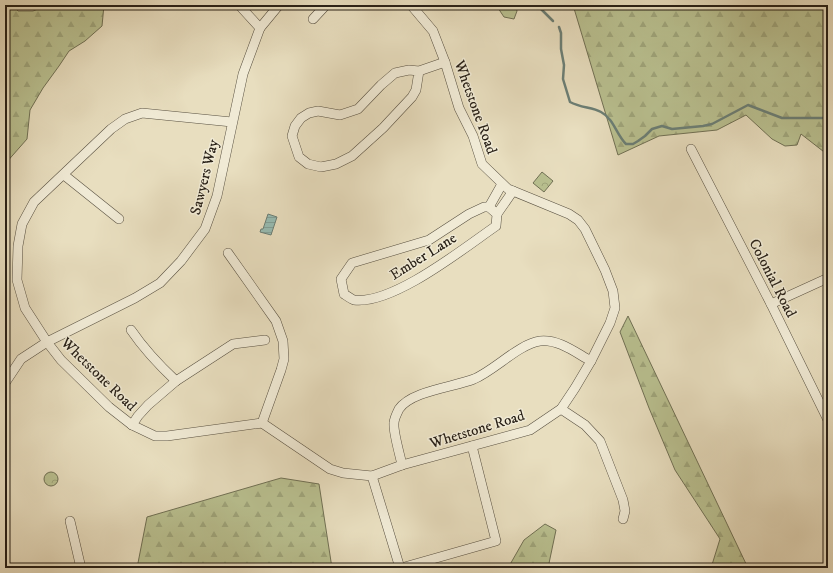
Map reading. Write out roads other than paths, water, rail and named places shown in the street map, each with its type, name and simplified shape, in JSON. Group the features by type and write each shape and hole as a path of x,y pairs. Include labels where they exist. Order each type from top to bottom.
{"street":[{"path":"239,5 260,28"},
{"name":"Sawyers Way","path":"5,383 21,359 47,342 136,298 160,282 181,260 205,229 215,202 243,74 260,28 279,5"},
{"path":"312,18 326,5"},
{"name":"Whetstone Road","path":"232,122 142,113 125,119 111,129 34,202 22,224 18,246 17,280 25,308 47,342 61,360 109,406 132,425 155,436 167,436 262,423 330,469 343,473 372,476 402,465 530,430 561,409 590,361 610,323 614,308 613,291 605,270 585,229 578,220 569,214 508,190 482,164 473,136 459,108 445,62 433,31 411,5"},
{"path":"419,71 416,90 412,97 352,156 336,164 321,167 308,164 299,157 292,136 295,126 301,118 309,113 318,111 340,115 358,108 395,73 409,70 419,71 445,62"},
{"name":"Colonial Road","path":"691,148 771,304 828,420"},
{"path":"64,175 119,219"},
{"path":"496,214 489,207 502,184"},
{"name":"Ember Lane","path":"489,207 484,206 469,214 429,240 352,263 341,279 344,294 353,300 369,300 396,290 421,277 496,226 496,214 513,191"},
{"path":"228,253 276,322 283,341 284,351 282,364 262,423"},
{"path":"771,304 828,278"},
{"path":"131,330 152,358 176,381"},
{"path":"132,425 148,405 176,381 232,344 265,340"},
{"path":"402,465 394,424 400,408 410,399 472,379 485,373 521,349 533,343 542,341 555,342 590,361"},
{"path":"561,409 585,425 600,441 623,500 626,511 623,519"},
{"path":"372,476 400,568 420,565 496,541 472,446"},
{"path":"70,521 80,568"}],"water":[{"path":"268,214 277,217 271,235 260,232 261,229 263,229"}],"waterway":[{"path":"537,5 553,21"},
{"path":"559,27 561,33 561,49 564,65 563,79 570,102 601,112 609,119 626,144 633,144 652,129 662,126 672,129 712,124 748,105 782,118 828,118"}]}
